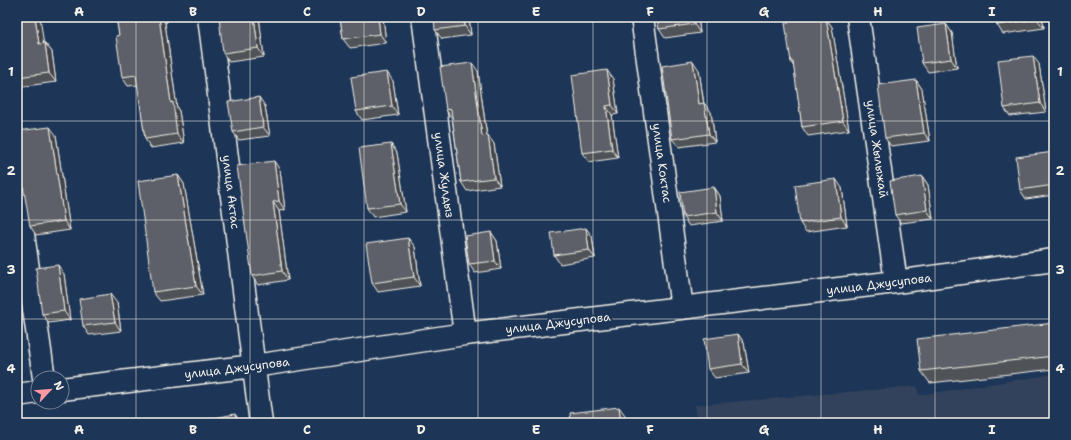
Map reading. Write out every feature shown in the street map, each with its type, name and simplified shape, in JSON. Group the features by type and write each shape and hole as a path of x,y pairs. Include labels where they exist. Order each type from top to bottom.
{"street":[{"name":"улица Актас","path":"208,17 261,423"},
{"name":"улица Жулдыз","path":"423,17 465,334"},
{"name":"улица Коктас","path":"642,17 682,308"},
{"name":"улица Жылыжай","path":"858,17 896,282"},
{"path":"17,193 43,370"},
{"name":"улица Джусупова","path":"70,388 254,366 465,334 896,282 1054,260"},
{"path":"17,395 30,393"}],"shaded area":[{"path":"1054,374 1054,423 698,423 695,405 917,386 919,395"}],"building":[{"path":"17,17 35,17 39,44 45,43 49,73 17,77"},
{"path":"116,17 159,17 171,103 173,102 177,134 145,139 136,75 122,77 116,36 119,35"},
{"path":"219,17 254,17 258,48 223,53"},
{"path":"340,17 378,17 380,34 343,39"},
{"path":"434,17 464,17 465,26 435,30"},
{"path":"657,17 693,17 694,24 659,29"},
{"path":"788,17 826,18 843,121 802,127 793,62 791,62 785,23 789,23"},
{"path":"995,17 1037,17 1037,19 997,25"},
{"path":"946,24 951,59 922,63 917,28"},
{"path":"1033,56 1040,103 1004,108 998,60"},
{"path":"693,61 699,104 704,103 709,134 672,139 662,66"},
{"path":"472,63 482,136 488,135 494,178 461,182 451,109 446,110 440,67"},
{"path":"607,70 612,105 606,106 612,149 582,153 572,75"},
{"path":"387,72 392,106 356,111 351,77"},
{"path":"916,80 924,133 885,138 878,85"},
{"path":"259,97 263,127 233,132 228,102"},
{"path":"50,127 64,221 30,226 17,150 17,131"},
{"path":"391,144 400,204 367,208 359,148"},
{"path":"1054,152 1054,185 1020,190 1016,157"},
{"path":"274,161 279,201 273,202 282,271 252,276 237,166"},
{"path":"178,175 196,286 153,292 138,181"},
{"path":"922,176 927,210 895,215 890,181"},
{"path":"836,179 841,217 800,223 795,185"},
{"path":"714,187 717,212 683,217 680,192"},
{"path":"586,228 589,250 554,255 551,233"},
{"path":"491,232 495,261 469,264 465,236"},
{"path":"408,238 414,277 372,283 366,244"},
{"path":"58,265 64,311 42,314 36,268"},
{"path":"110,294 115,322 83,326 79,299"},
{"path":"1054,323 1054,356 921,371 917,339"},
{"path":"738,334 742,364 708,369 704,339"},
{"path":"619,407 621,423 553,423 571,421 570,413"},
{"path":"235,414 237,423 188,423"}]}
